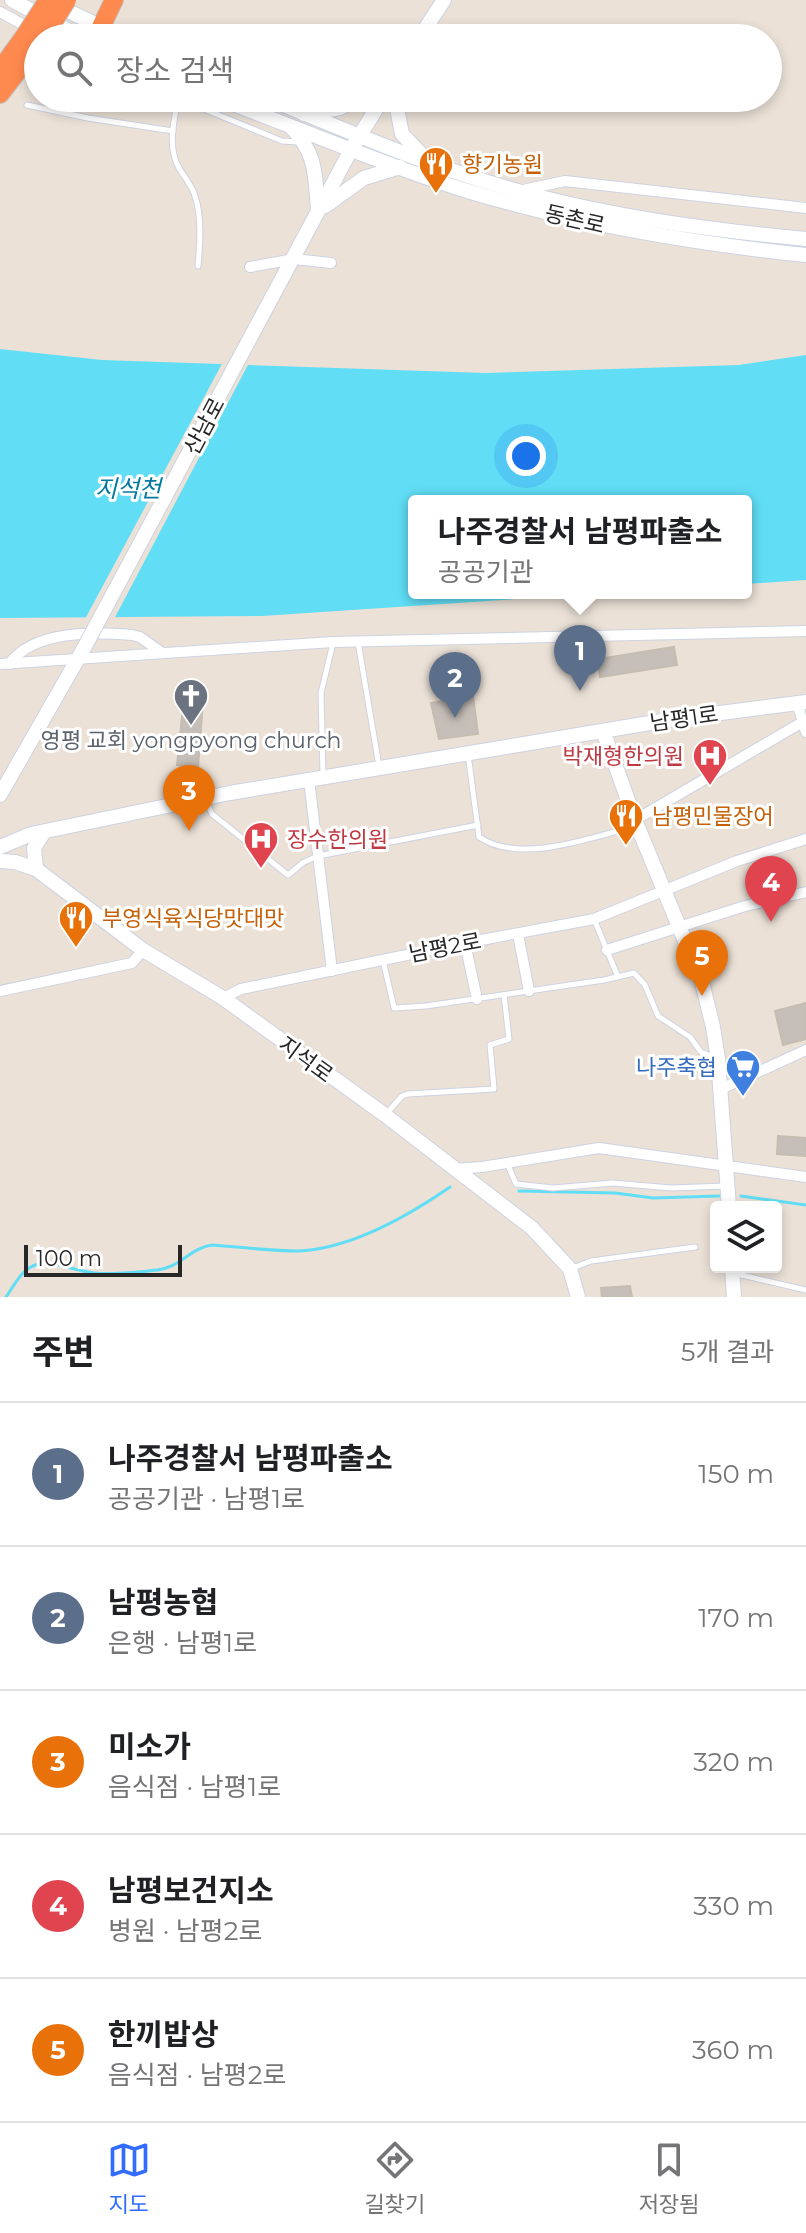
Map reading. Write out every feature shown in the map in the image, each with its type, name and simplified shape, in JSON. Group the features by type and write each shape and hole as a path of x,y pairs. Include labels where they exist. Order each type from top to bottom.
{"highway":[{"path":"40,24 46,0"},
{"path":"48,24 67,0"},
{"path":"102,24 114,0"},
{"path":"0,70 24,49"},
{"path":"0,94 24,57"}],"main road":[{"path":"12,0 56,24"},
{"path":"46,0 95,24"},
{"path":"428,24 444,0"},
{"path":"255,112 356,142"},
{"path":"299,112 356,142"},
{"path":"304,114 316,112"},
{"name":"산남로","path":"1,792 81,653 374,112"},
{"path":"398,112 402,134 431,164"},
{"path":"288,124 306,143 315,169 318,211"},
{"name":"동촌로","path":"356,142 518,191 597,210 750,234 806,239"},
{"name":"동촌로","path":"356,142 400,167 489,197 612,228 671,239 806,255"},
{"path":"318,211 364,178 400,167"},
{"name":"남평1로","path":"0,847 44,832 204,798 603,731 801,702"},
{"path":"603,731 636,823 702,982 718,1059 728,1201"},
{"path":"36,869 34,848 44,832"},
{"name":"지석로","path":"0,861 36,869 143,950 223,998 385,1115 532,1228 570,1269 578,1297"},
{"path":"732,1273 734,1297"}],"street":[{"path":"0,12 24,25"},
{"path":"518,191 565,181 806,208"},
{"path":"250,267 331,263"},
{"path":"4,664 81,653 161,652 333,642 806,631"},
{"path":"4,664 29,644 71,636 132,635 161,652"},
{"path":"636,823 805,725 801,702"},
{"path":"316,779 318,856 332,971"},
{"name":"남평2로","path":"223,998 241,989 594,919 737,861 806,839"},
{"path":"607,950 745,906 806,892"},
{"path":"518,934 529,991"},
{"path":"465,943 477,999"},
{"path":"0,991 132,963 143,950"},
{"path":"721,1089 806,1050"},
{"path":"454,1169 599,1148 806,1177"}],"lane":[{"path":"60,112 173,131"},
{"path":"175,112 175,159 196,198 200,245 198,266"},
{"path":"211,112 282,141 306,143"},
{"path":"358,641 379,769"},
{"path":"316,779 321,693 333,642"},
{"path":"468,754 479,837 486,842 527,849 553,847 636,823"},
{"path":"204,798 212,814 288,875 304,862 318,856 478,825"},
{"path":"594,919 618,977"},
{"path":"383,960 394,1008 477,999 634,973 639,975 658,1016 690,1037 701,1052 718,1059"},
{"path":"385,1115 397,1100 408,1094 494,1089 490,1045 509,1039 504,995"},
{"path":"507,1162 516,1184 553,1188 613,1183 671,1188 727,1186"},
{"path":"570,1269 591,1261 695,1247"},
{"path":"743,1273 806,1290"}],"water":[{"name":"지석천","path":"0,349 102,360 485,373 739,365 806,355 806,580 752,584 752,495 408,495 408,599 517,599 262,616 0,618"}],"pier":[{"path":"224,360 250,361 113,621 84,621"}],"building":[{"path":"674,647 677,665 600,677 598,659"},
{"name":"영평 교회 yongpyong church","path":"185,688 204,688 198,768 177,765"},
{"path":"473,696 478,734 439,739 431,703"},
{"path":"806,1003 806,1039 783,1045 775,1011"},
{"path":"778,1136 806,1138 806,1156 777,1154"},
{"path":"630,1286 632,1297 602,1297 601,1288"}],"waterway":[{"path":"6,1297 18,1279 35,1265 56,1265 110,1274 165,1268 212,1245 266,1250 318,1249 378,1229 450,1187"},
{"path":"519,1191 615,1193 653,1198 719,1196"},
{"path":"741,1196 806,1205"}],"place":[{"name":"향기농원","path":"436,195"},
{"name":"나주경찰서 남평파출소","path":"580,691"},
{"name":"남평농협","path":"455,718"},
{"name":"영평 교회 yongpyong church","path":"191,727"},
{"name":"박재형한의원","path":"710,787"},
{"name":"미소가","path":"189,831"},
{"name":"남평민물장어","path":"626,847"},
{"name":"장수한의원","path":"261,870"},
{"name":"남평보건지소","path":"771,922"},
{"name":"부영식육식당맛대맛","path":"76,949"},
{"name":"한끼밥상","path":"702,996"},
{"name":"나주축협","path":"743,1098"}]}
